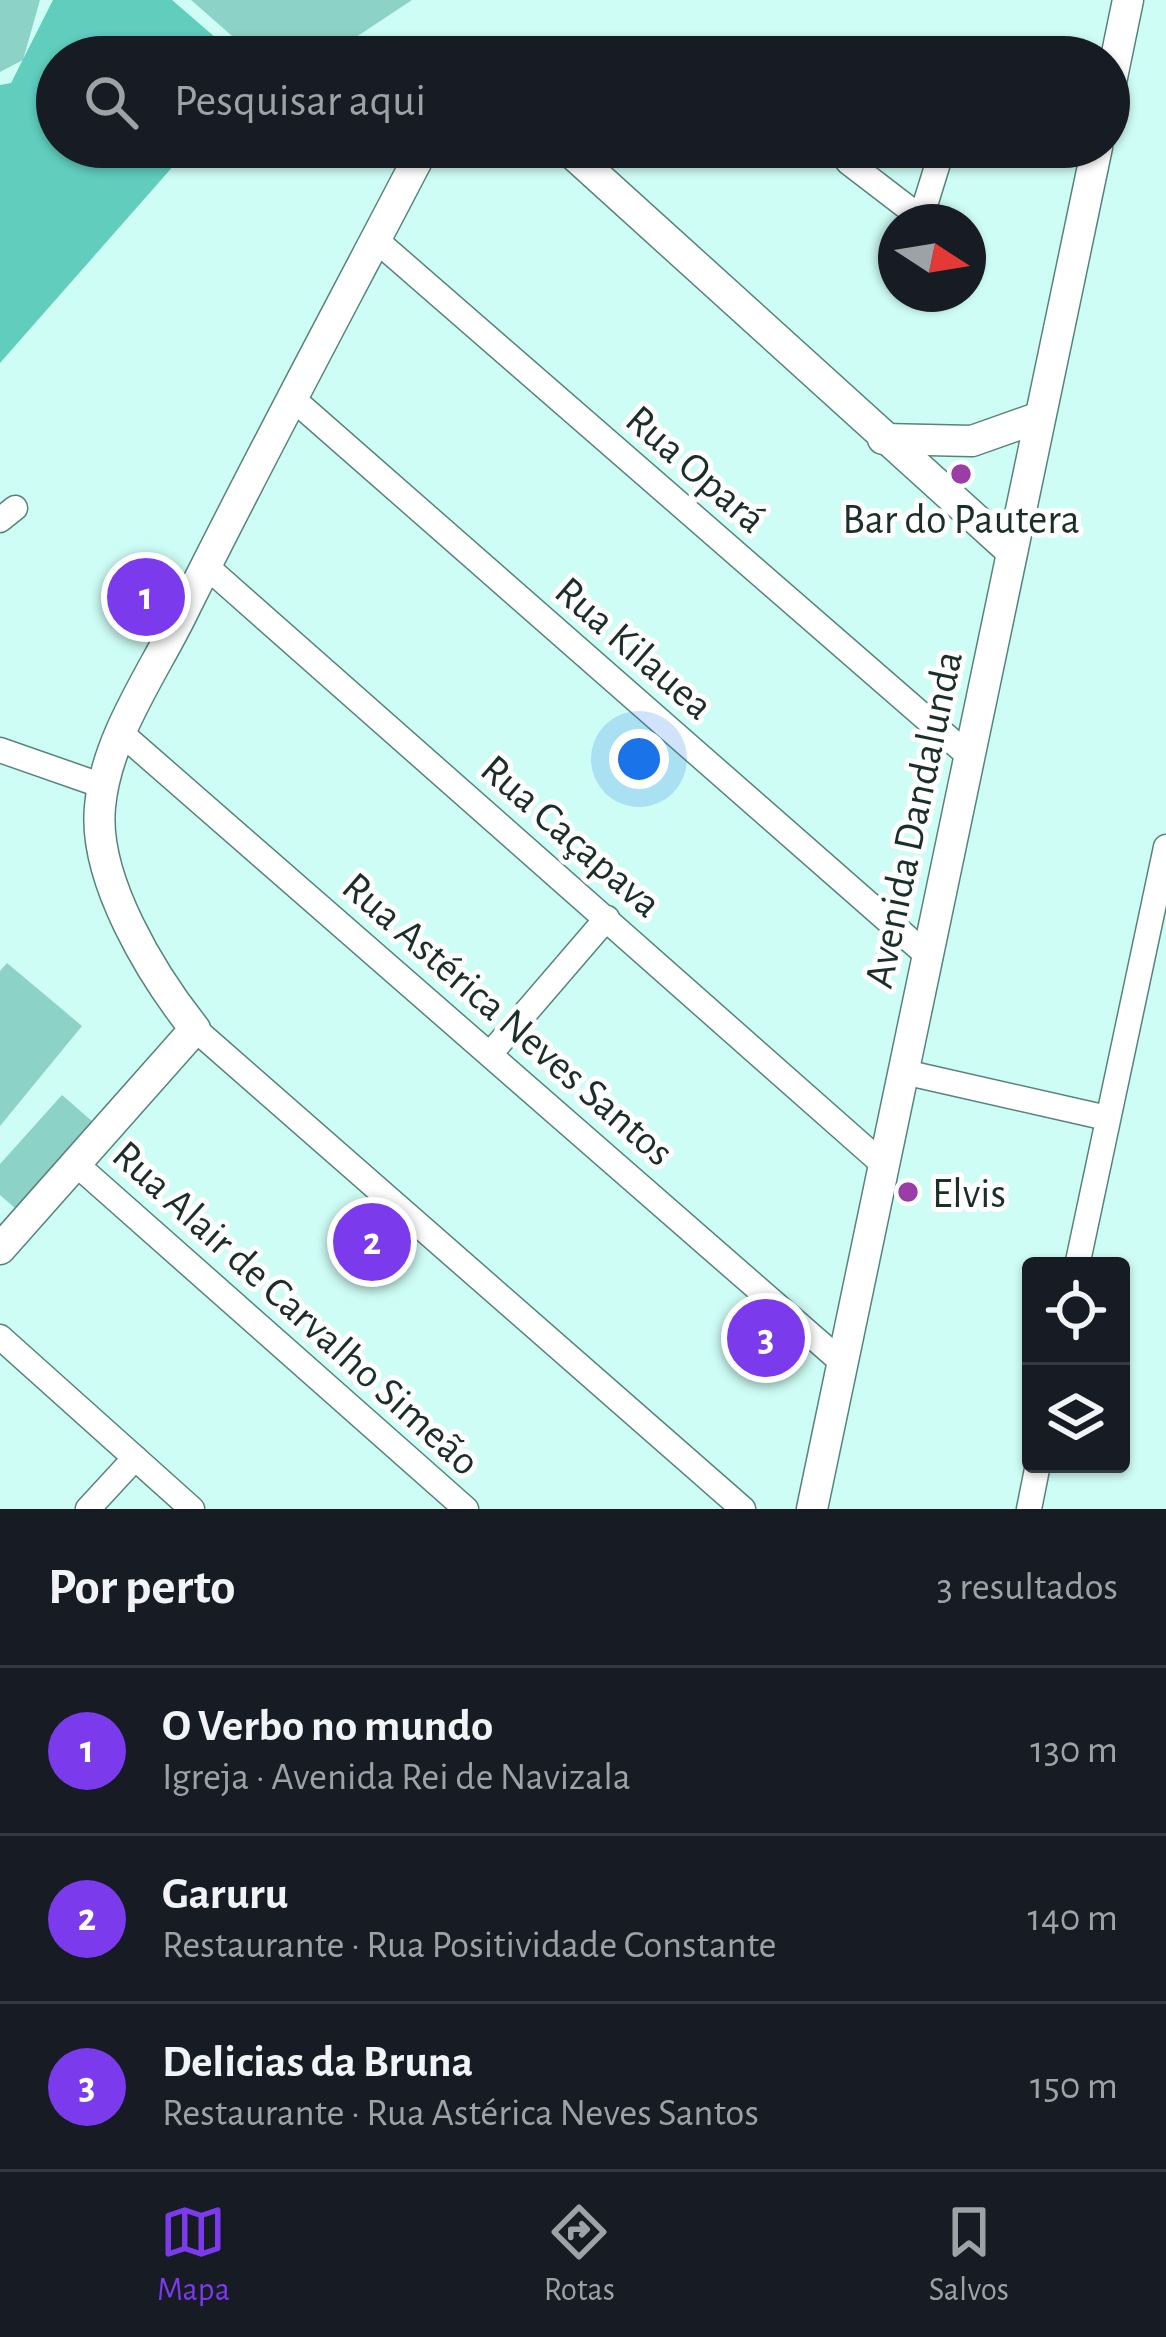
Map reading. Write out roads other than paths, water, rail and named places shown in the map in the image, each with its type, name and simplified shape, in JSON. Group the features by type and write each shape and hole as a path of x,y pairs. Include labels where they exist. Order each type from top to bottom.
{"street":[{"path":"1121,36 1128,0"},
{"path":"413,168 121,733 104,786 100,828 112,881 140,949 195,1029 743,1509"},
{"path":"588,168 1010,551"},
{"path":"856,168 921,218 936,168"},
{"name":"Avenida Dandalunda","path":"812,1509 1088,168"},
{"name":"Rua Opará","path":"376,240 968,755"},
{"name":"Rua Kilauea","path":"292,398 927,955"},
{"path":"884,439 972,441 1040,417"},
{"name":"Rua Caçapava","path":"206,566 884,1165"},
{"name":"Rua Astérica Neves Santos","path":"121,733 844,1364"},
{"path":"0,750 104,786"},
{"path":"1079,1257 1107,1118 1158,930 1166,847"},
{"path":"490,1054 608,918"},
{"path":"0,1249 195,1029"},
{"path":"904,1072 1107,1118"},
{"name":"Rua Alair de Carvalho Simeão","path":"76,1163 466,1509"},
{"path":"0,1337 192,1509"},
{"path":"88,1509 135,1459"},
{"path":"1029,1509 1036,1473"}],"place":[{"name":"Bar do Pautera","path":"961,474"},
{"name":"O Verbo no mundo","path":"146,597"},
{"name":"Elvis","path":"908,1192"},
{"name":"Garuru","path":"372,1242"},
{"name":"Delicias da Bruna","path":"766,1338"}]}
